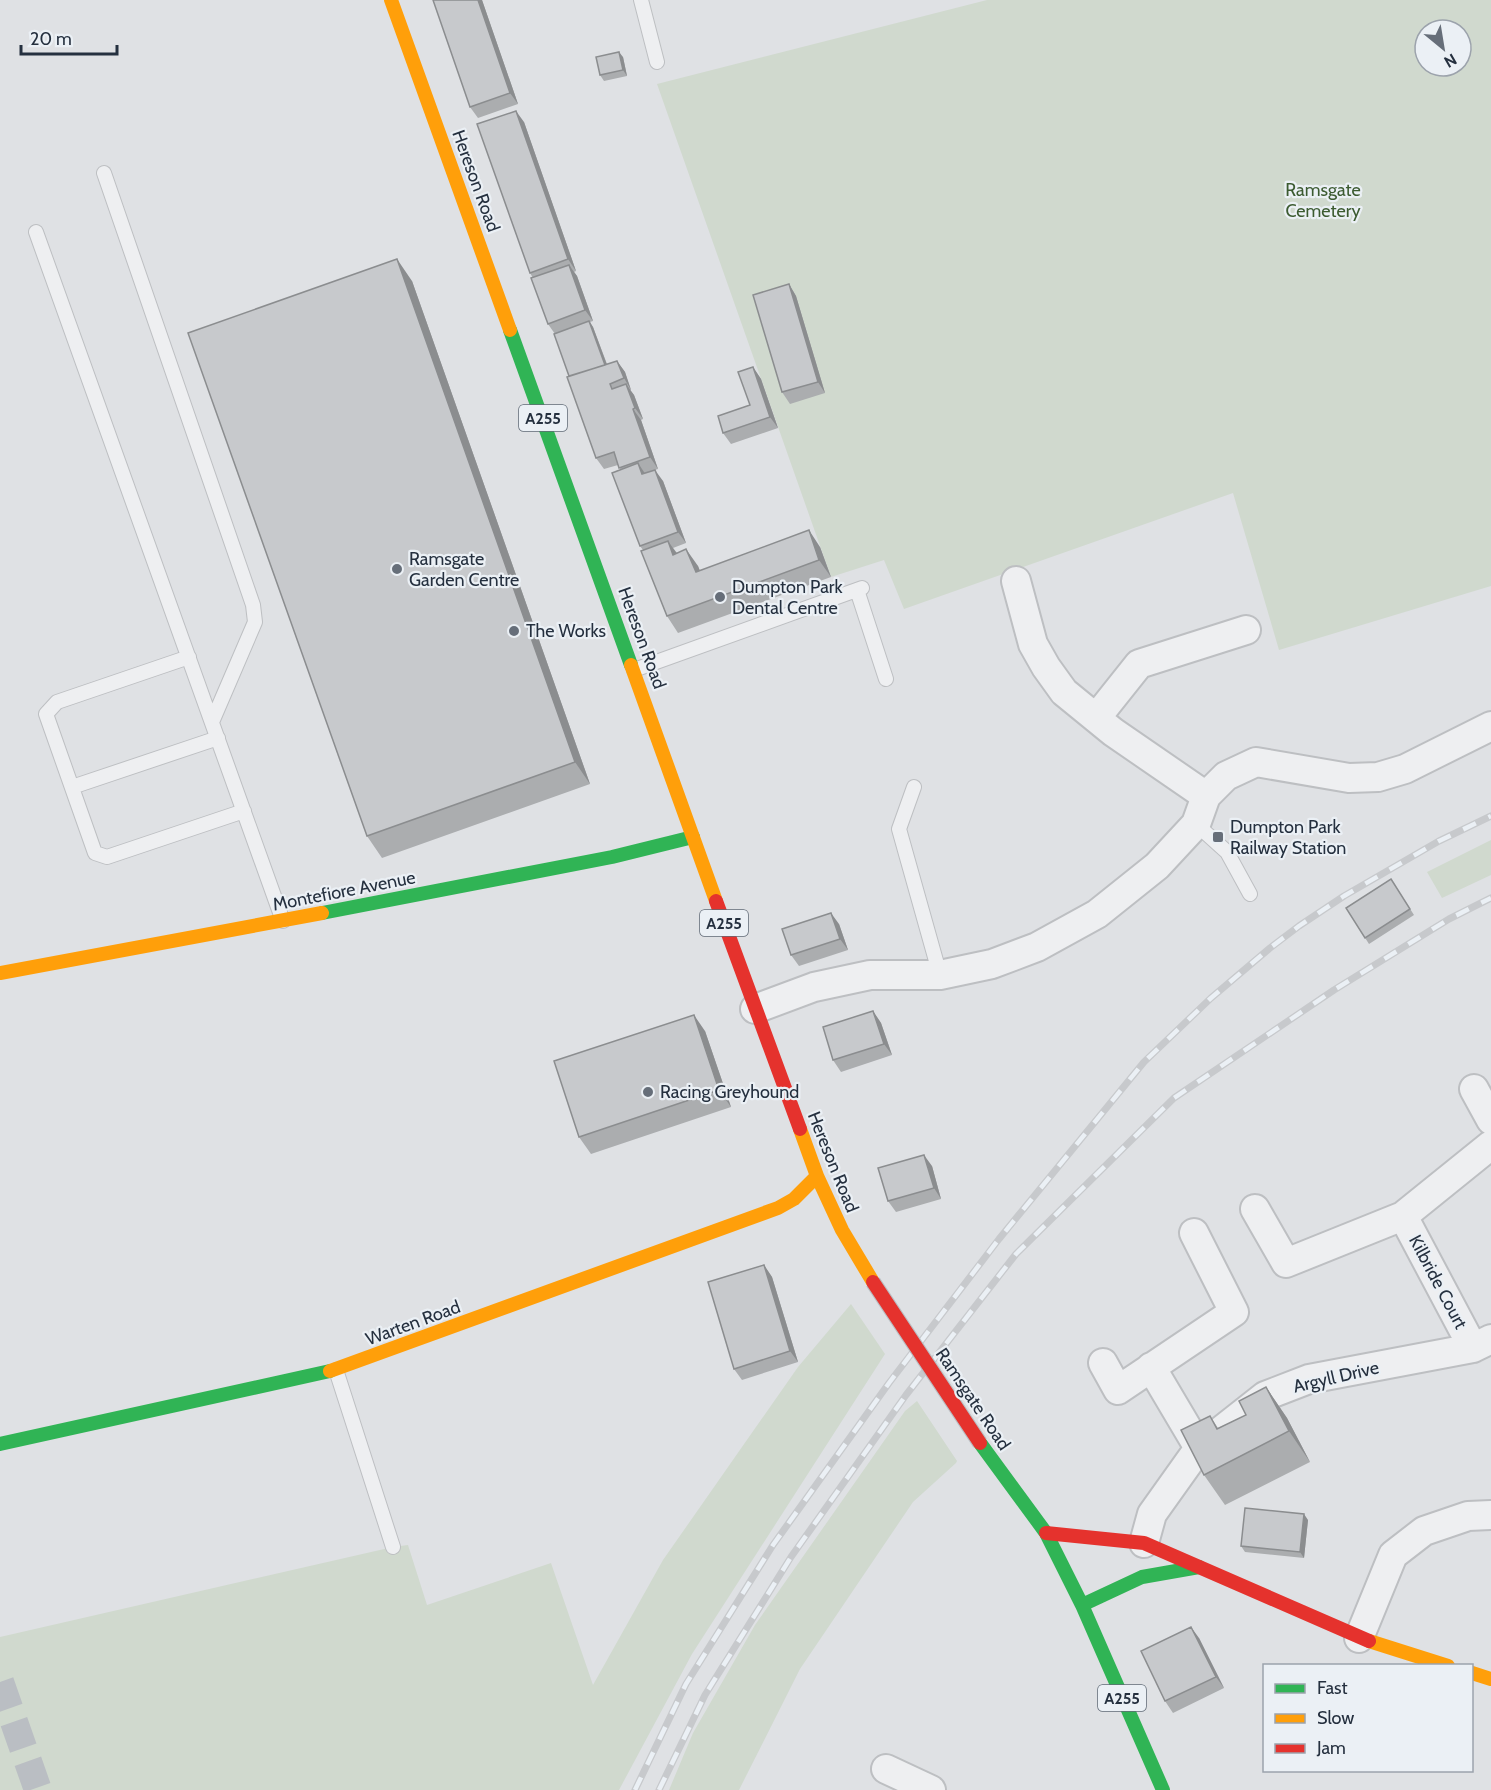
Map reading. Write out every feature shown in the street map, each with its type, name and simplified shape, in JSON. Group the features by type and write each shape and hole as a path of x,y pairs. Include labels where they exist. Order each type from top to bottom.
{"street":[{"name":"Hereson Road","path":"392,0 755,1009 818,1176 842,1230 873,1282"},
{"path":"1016,580 1033,644 1064,692 1096,718 1206,796"},
{"path":"1096,718 1139,664 1246,630"},
{"path":"755,1009 813,987 870,975 940,975 1001,961 1037,947 1097,914 1157,866 1196,824 1206,796 1226,776 1256,762 1349,778 1378,777 1405,769 1491,726"},
{"name":"Montefiore Avenue","path":"0,974 612,856 693,837"},
{"path":"1474,1089 1491,1120"},
{"name":"Kilbride Court","path":"1255,1209 1287,1263 1402,1216 1491,1145"},
{"name":"Warten Road","path":"0,1444 336,1370 778,1208 794,1199 818,1176"},
{"name":"Kilbride Court","path":"1402,1216 1482,1343"},
{"path":"1103,1363 1118,1390 1234,1312 1194,1233"},
{"name":"Ramsgate Road","path":"873,1282 980,1443 1046,1533 1082,1605 1163,1790"},
{"name":"Argyll Drive","path":"1144,1543 1152,1514 1199,1448 1265,1396 1309,1379 1482,1343"},
{"path":"1151,1366 1199,1448"},
{"path":"1359,1638 1393,1555 1424,1531 1468,1516 1491,1515"},
{"path":"1046,1533 1144,1543 1359,1638 1445,1664"},
{"path":"1082,1605 1142,1577 1199,1567"},
{"path":"1473,1672 1491,1678"}],"lane":[{"path":"642,0 657,62"},
{"path":"104,173 253,605 255,622 212,722"},
{"path":"36,232 283,921"},
{"path":"634,670 860,589 886,679"},
{"path":"189,657 57,702 45,714 95,853 107,857 244,811"},
{"path":"72,787 218,738"},
{"path":"914,787 899,829 940,975"},
{"path":"1196,824 1227,852 1250,894"},
{"path":"336,1370 393,1547"}],"green space":[{"name":"Ramsgate Cemetery","path":"987,0 1491,0 1491,586 1279,650 1233,493 904,609 884,560 831,577 657,84"},
{"path":"1491,840 1491,875 1442,898 1427,872"},
{"path":"851,1304 885,1354 692,1654 619,1790 0,1790 0,1637 393,1547 408,1545 427,1605 551,1563 593,1685 663,1560 798,1367"},
{"path":"917,1401 957,1461 956,1463 913,1502 800,1669 739,1790 669,1790 693,1733 755,1625 905,1411"}],"building":[{"path":"433,0 478,0 510,93 470,107"},
{"path":"619,52 623,70 600,75 596,57"},
{"path":"516,111 568,259 530,273 477,124"},
{"name":"Ramsgate Garden Centre","path":"397,259 575,762 367,836 188,333"},
{"path":"569,265 585,310 548,324 531,278"},
{"path":"789,284 818,382 782,392 753,295"},
{"path":"589,321 605,365 569,376 554,334"},
{"path":"617,361 624,378 610,384 612,389 626,384 650,457 619,468 614,452 596,458 567,377"},
{"path":"753,367 770,417 723,433 718,416 750,405 738,372"},
{"path":"638,463 642,474 655,470 678,532 640,546 612,473"},
{"path":"809,530 819,560 667,616 641,551 668,541 673,555 686,549 696,572"},
{"path":"1391,879 1410,909 1365,938 1346,908"},
{"path":"831,913 840,939 791,955 782,929"},
{"path":"873,1011 884,1044 833,1060 823,1027"},
{"name":"Racing Greyhound","path":"694,1015 719,1090 579,1137 554,1061"},
{"path":"924,1155 934,1188 888,1201 878,1168"},
{"path":"764,1265 790,1351 734,1369 708,1282"},
{"path":"1266,1387 1289,1431 1204,1475 1181,1430 1210,1416 1217,1429 1246,1415 1239,1401"},
{"path":"1245,1508 1304,1514 1300,1552 1241,1546"},
{"path":"1191,1627 1216,1677 1165,1701 1141,1651"}],"tunnel":[{"path":"0,1682 38,1790"}],"railway":[{"path":"635,1790 686,1684 773,1545 889,1383 999,1239 1144,1062 1211,998 1299,926 1344,896 1439,841 1491,816"},
{"path":"659,1790 705,1695 791,1557 906,1395 1016,1254 1174,1098 1334,990 1449,919 1491,898"}],"traffic: fast":[{"path":"510,330 631,665"},
{"path":"322,913 612,857 693,837"},
{"path":"0,1444 330,1371"},
{"path":"980,1443 1046,1533 1082,1605 1163,1790"},
{"path":"1082,1605 1142,1577 1199,1567"}],"traffic: slow":[{"path":"391,0 510,330"},
{"path":"631,665 716,901"},
{"path":"0,973 322,913"},
{"path":"800,1129 817,1176 842,1230 873,1282"},
{"path":"330,1371 778,1208 794,1199 817,1176"},
{"path":"1369,1641 1442,1664"},
{"path":"1473,1673 1491,1679"}],"traffic: jam":[{"path":"716,901 800,1129"},
{"path":"873,1282 980,1443"},
{"path":"1046,1533 1144,1543 1369,1641"}],"place":[{"name":"Ramsgate Garden Centre","path":"397,569"},
{"name":"Dumpton Park Dental Centre","path":"720,597"},
{"name":"The Works","path":"514,631"},
{"name":"Dumpton Park Railway Station","path":"1218,837"},
{"name":"Racing Greyhound","path":"648,1092"}]}
